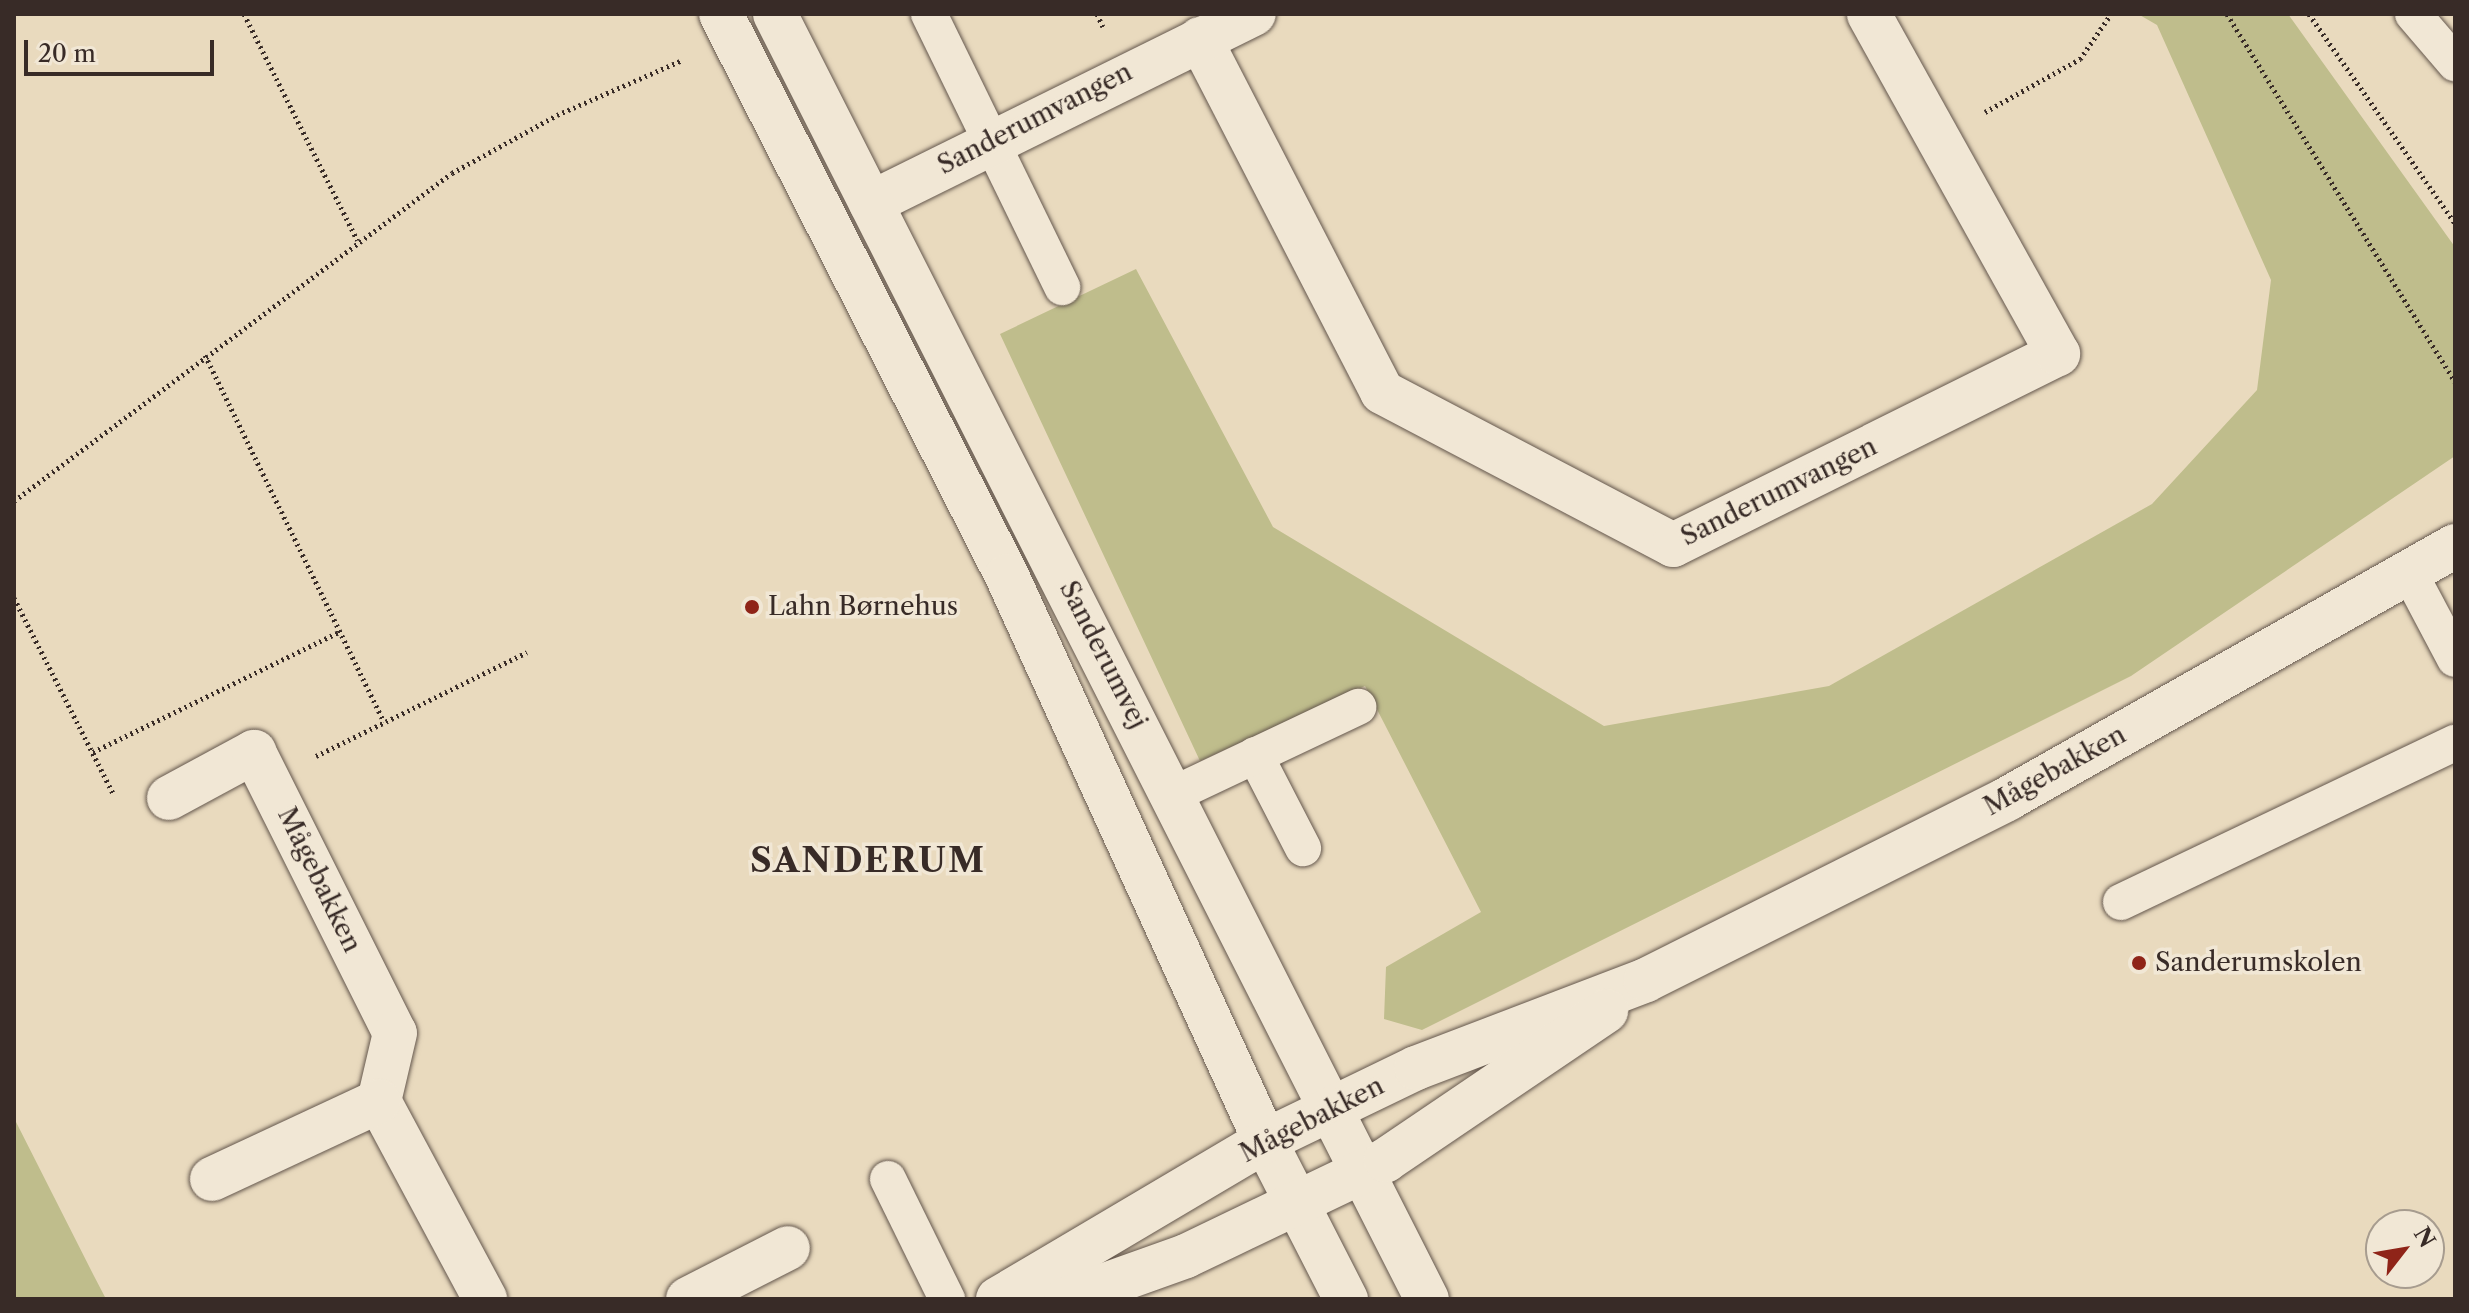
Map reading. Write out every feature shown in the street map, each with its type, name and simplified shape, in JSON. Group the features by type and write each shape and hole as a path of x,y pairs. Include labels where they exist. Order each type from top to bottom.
{"street":[{"name":"Sanderumvej","path":"775,14 1334,1107 1427,1299"},
{"name":"Sanderumvangen","path":"871,203 991,141 1254,14"},
{"name":"Sanderumvangen","path":"1200,39 1382,392 1673,545 2058,354 1869,14"},
{"name":"Sanderumvej","path":"728,26 1007,576 1265,1141 1346,1299"},
{"name":"Mågebakken","path":"998,1299 1265,1141 1416,1068 1646,980 2007,799 2455,546"},
{"name":"Mågebakken","path":"169,798 254,752 395,1033 379,1101"},
{"name":"Mågebakken","path":"1066,1299 1298,1205 1364,1171 1546,1056 1646,980"},
{"path":"212,1179 379,1101 485,1299"},
{"path":"688,1299 788,1248"}],"lane":[{"path":"929,14 1062,287"},
{"path":"2413,14 2455,63"},
{"path":"2410,574 2455,659"},
{"path":"1174,794 1358,707"},
{"path":"2121,902 2455,743"},
{"path":"1255,755 1303,848"},
{"path":"888,1179 947,1299"}],"path":[{"path":"244,14 357,240"},
{"path":"2024,91 2080,59 2111,14"},
{"path":"2227,14 2455,382"},
{"path":"2309,14 2455,223"},
{"path":"14,501 357,240 452,173 728,26"},
{"path":"205,355 384,722"},
{"path":"14,598 127,820 169,798"},
{"path":"93,752 341,631"},
{"path":"269,779 527,652"}],"shaded area":[{"path":"2138,14 2288,14 2455,247 2455,456 2131,676 1422,1030 1384,1019 1386,967 1481,912 1365,686 1200,761 1000,334 1136,269 1273,527 1604,726 1829,686 2152,504 2257,390 2271,280 2157,25"},
{"path":"14,1118 94,1276 106,1299 14,1299"}],"place":[{"name":"Lahn Børnehus","path":"752,607"},
{"name":"Sanderumskolen","path":"2139,963"}],"district":[{"name":"SANDERUM","path":"868,861"}]}
